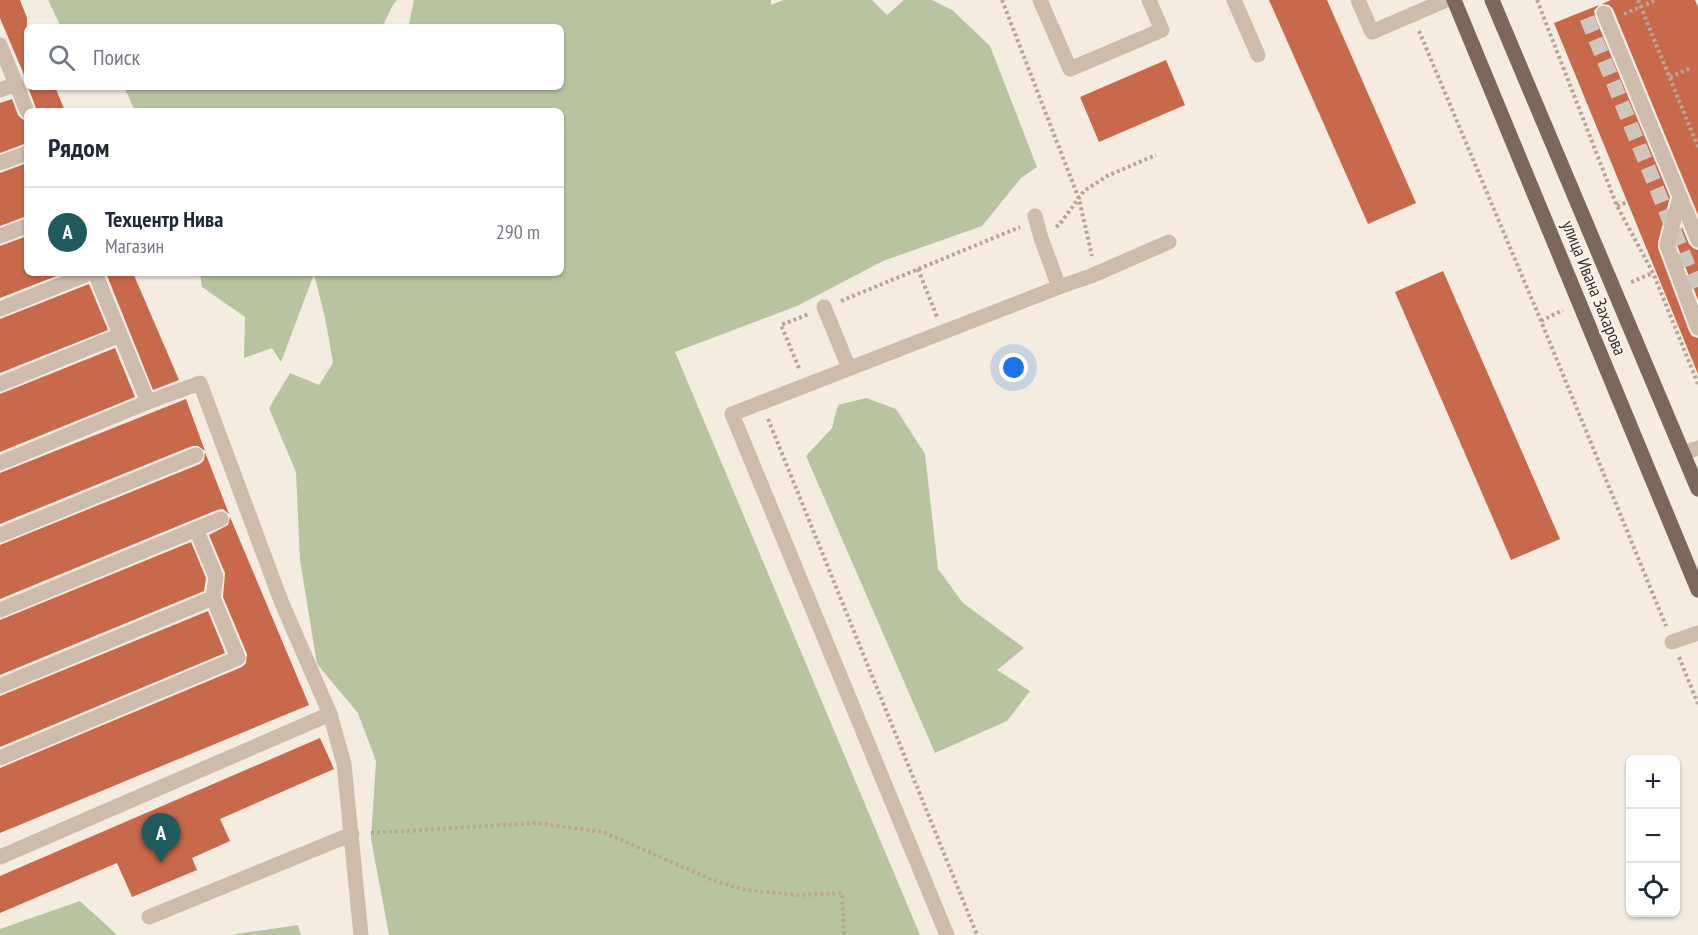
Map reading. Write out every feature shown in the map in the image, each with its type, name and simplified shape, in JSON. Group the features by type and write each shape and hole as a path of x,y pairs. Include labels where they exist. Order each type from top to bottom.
{"main road":[{"name":"улица Ивана Захарова","path":"1454,0 1698,590"},
{"name":"улица Ивана Захарова","path":"1492,0 1691,450 1698,489"}],"lane":[{"path":"1040,0 1070,69 1161,30 1149,0"},
{"path":"1234,0 1258,55"},
{"path":"1358,0 1372,32 1446,0"},
{"path":"1605,17 1698,240"},
{"path":"0,45 26,108"},
{"path":"0,90 16,84"},
{"path":"0,164 24,154"},
{"path":"1680,197 1667,245 1698,328"},
{"path":"1035,216 1059,286"},
{"path":"0,236 24,226"},
{"path":"947,935 732,414 1059,286 1090,276 1169,242"},
{"path":"0,309 82,276"},
{"path":"96,276 148,402"},
{"path":"824,307 849,368"},
{"path":"0,384 120,335"},
{"path":"0,463 200,383 281,602 330,714 344,764 361,935"},
{"path":"0,535 196,455"},
{"path":"0,610 221,519"},
{"path":"0,758 238,658 213,598 216,577 196,529"},
{"path":"0,687 213,598"},
{"path":"1672,642 1698,633"},
{"path":"0,857 330,714"},
{"path":"149,917 352,834"}],"path":[{"path":"1002,0 1079,199 1094,266 1090,276"},
{"path":"1537,0 1617,206 1653,273 1698,384"},
{"path":"1638,0 1698,147"},
{"path":"1605,17 1656,0"},
{"path":"1412,15 1541,321 1698,704"},
{"path":"1670,77 1691,69"},
{"path":"1041,238 1060,224 1084,191 1107,177 1156,155"},
{"path":"1617,206 1627,202"},
{"path":"806,385 782,325 1010,231"},
{"path":"918,269 944,332"},
{"path":"776,413 767,416 977,935"},
{"path":"352,834 536,823 603,832 715,881 745,890 799,895 842,893 844,935"}],"green space":[{"path":"48,0 397,0 384,24 60,24"},
{"path":"414,0 771,0 771,5 783,0 872,0 887,15 904,0 932,0 952,10 990,46 1037,167 1021,178 982,226 883,261 797,306 675,352 920,935 389,935 371,839 376,761 358,713 317,664 300,560 296,472 269,408 290,373 319,385 333,363 315,276 564,276 564,108 134,108 125,90 564,90 564,24 409,24"},
{"path":"200,276 313,276 281,362 272,348 244,358 245,317 202,287"},
{"path":"866,398 896,409 925,454 938,569 963,603 1024,648 997,670 1030,691 1007,721 935,753 806,456 832,428 838,405"},
{"path":"80,901 117,935 0,935 0,929"},
{"path":"298,925 301,935 234,935 236,934"}],"building":[{"path":"0,0 20,0 27,18 27,24 24,24 24,75 0,18"},
{"path":"1269,0 1327,0 1416,203 1368,224"},
{"path":"1611,0 1695,0 1698,7 1698,215 1613,9 1609,5 1602,4"},
{"path":"1599,5 1594,11 1595,17 1670,197 1658,248 1689,331 1692,336 1698,338 1698,374 1554,23"},
{"path":"1166,60 1185,105 1099,142 1080,97"},
{"path":"29,90 56,90 64,108 36,108"},
{"path":"12,99 18,115 24,120 24,144 0,153 0,103"},
{"path":"24,164 24,217 0,226 0,173"},
{"path":"1682,227 1689,244 1698,250 1698,300 1677,245"},
{"path":"24,237 24,276 56,276 0,298 0,246"},
{"path":"1443,271 1560,539 1511,560 1395,292"},
{"path":"107,276 134,276 179,380 153,390"},
{"path":"89,284 108,330 0,373 0,319"},
{"path":"115,348 135,397 0,452 0,394"},
{"path":"186,399 205,451 198,446 192,446 0,524 0,473"},
{"path":"205,452 229,514 223,509 217,510 0,599 0,545 200,464 204,460"},
{"path":"230,517 309,705 0,833 0,768 242,667 246,663 247,654 223,597 225,573 209,535 228,525"},
{"path":"191,542 206,578 204,591 0,675 0,620"},
{"path":"208,611 225,653 0,747 0,696"},
{"path":"320,738 334,769 220,819 230,841 192,858 197,870 132,897 117,863 0,913 0,876"}],"tunnel":[{"path":"1587,18 1698,290"}],"place":[{"name":"Техцентр Нива","path":"161,863"}]}
